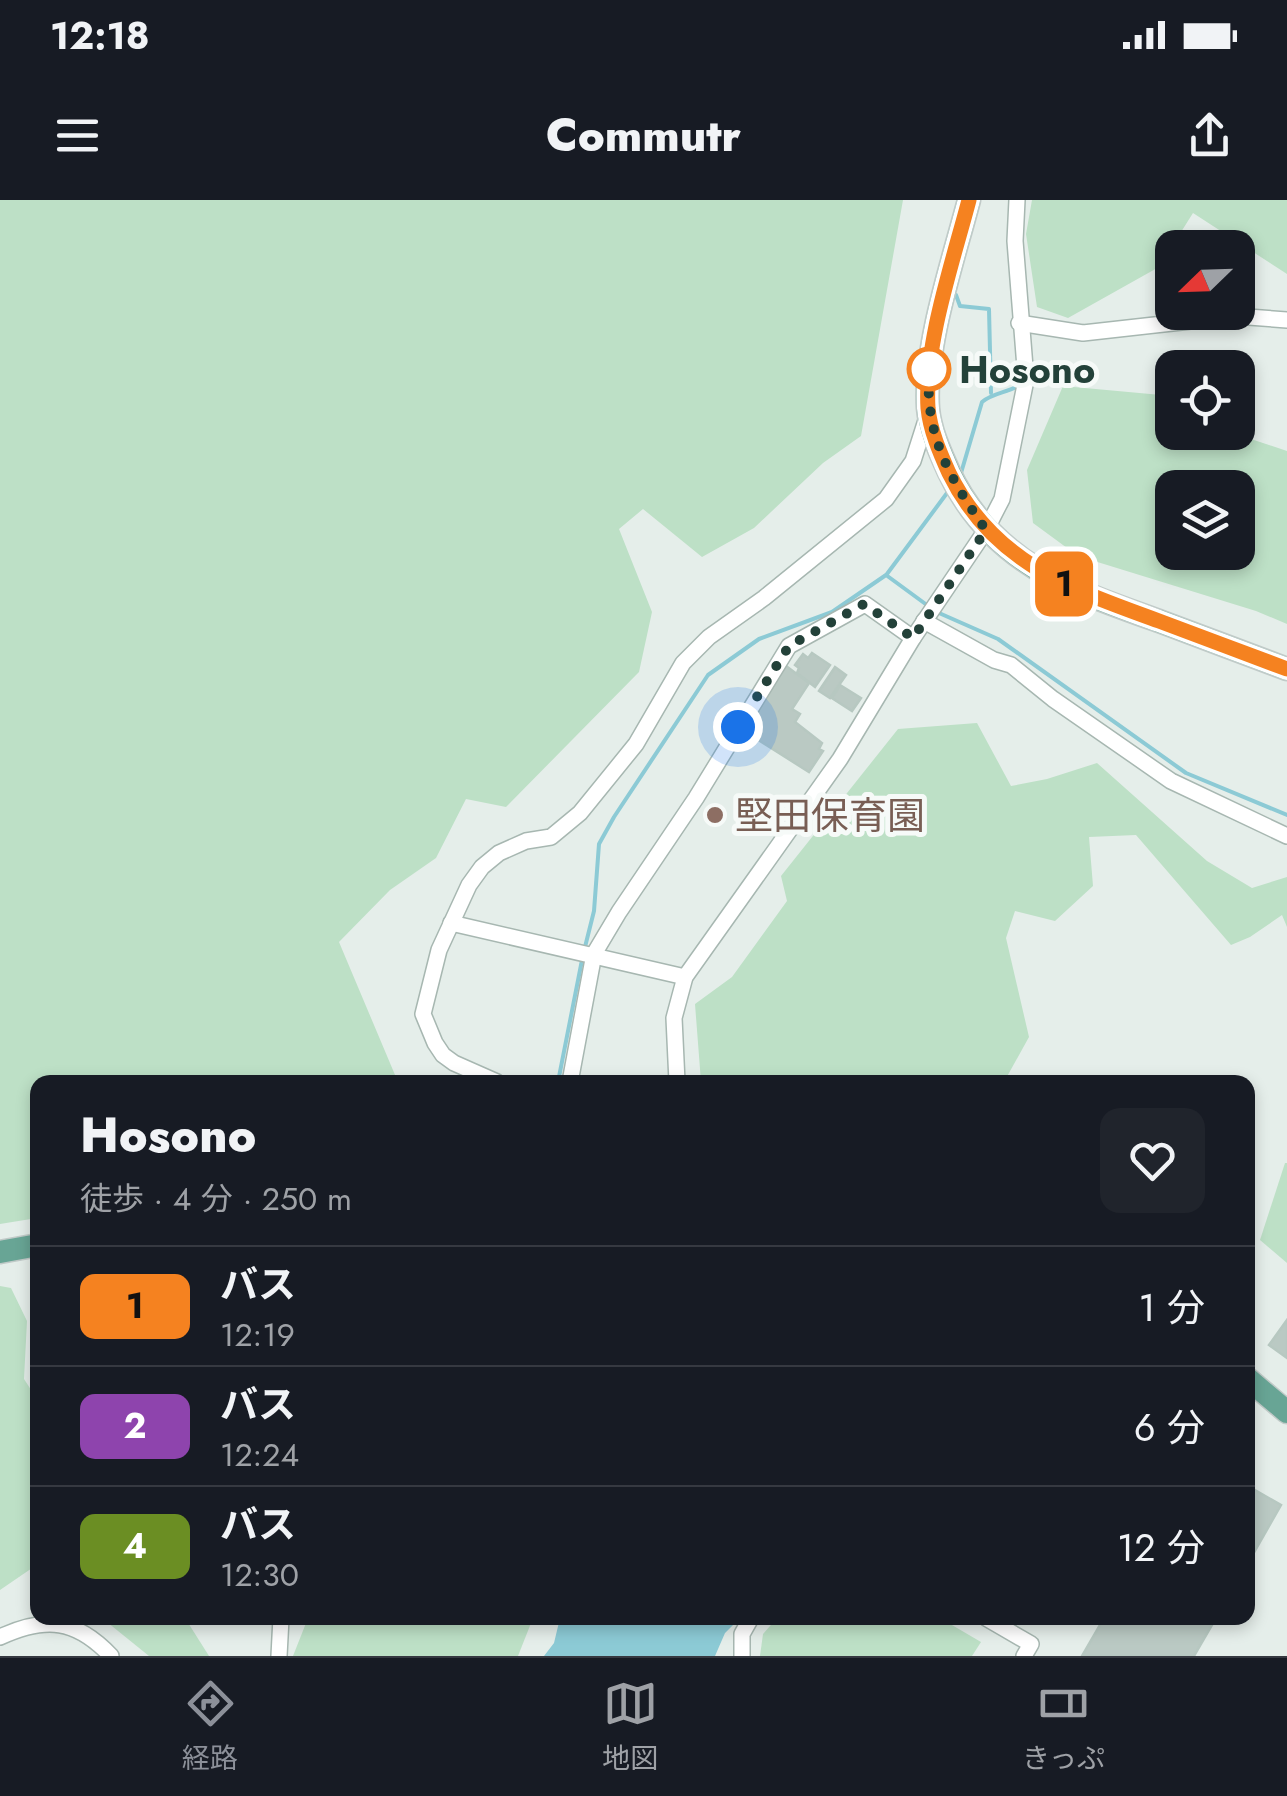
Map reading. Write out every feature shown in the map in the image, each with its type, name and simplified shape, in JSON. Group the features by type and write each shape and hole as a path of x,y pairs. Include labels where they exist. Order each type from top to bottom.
{"main road":[{"path":"969,200 929,368 928,412 938,448 958,490 986,530 1043,574 1086,595 1287,669"},
{"path":"0,1252 30,1246"},
{"path":"1255,1385 1287,1412"}],"street":[{"path":"677,1075 674,1018 686,977 840,759 1002,499 1026,380 1014,241 1017,200"},
{"path":"1019,323 1083,333 1235,316 1287,320"},
{"path":"480,1075 454,1064 443,1054 424,1014 434,966 451,923 482,867 513,847 550,837 592,801 636,744 683,663 886,499 912,461 928,412"},
{"path":"571,1075 588,952 789,646 864,604 913,638"},
{"path":"926,619 1011,666 1171,781 1287,836"},
{"path":"451,923 686,977"},
{"path":"0,1637 31,1625"},
{"path":"57,1625 91,1634 111,1656"},
{"path":"279,1656 281,1625"},
{"path":"742,1656 742,1634 747,1625"},
{"path":"998,1625 1031,1644 1024,1656"}],"green space":[{"path":"0,200 903,200 861,436 823,463 754,528 702,557 643,509 619,529 652,612 639,672 506,807 466,799 436,858 390,890 339,942 395,1075 30,1075 30,1219 0,1224"},
{"path":"1032,200 1287,200 1287,274 1255,253 1255,230 1219,230 1193,213 1182,230 1155,230 1155,269 1068,318 1037,307 1026,234"},
{"path":"1063,386 1155,394 1155,450 1255,450 1255,440 1287,451 1287,624 1078,556 1033,523 1027,470"},
{"path":"977,723 1011,786 1097,763 1207,861 1252,888 1287,877 1287,927 1282,915 1231,945 1136,835 1089,837 1093,886 1055,921 1015,911 1006,938 1029,1037 1008,1075 700,1075 695,1004 732,977 787,901 781,876 898,729"},
{"path":"1287,1163 1287,1263 1260,1240"},
{"path":"0,1286 11,1288 27,1321 24,1379 30,1388 30,1569 0,1590"},
{"path":"111,1625 189,1625 209,1656 149,1656"},
{"path":"305,1625 530,1625 518,1656 293,1656"},
{"path":"771,1625 952,1625 981,1642 972,1656 760,1656 763,1634"}],"water":[{"path":"558,1625 733,1625 715,1656 544,1656 554,1643"}],"building":[{"path":"812,653 830,665 815,687 797,673 799,668 795,665 803,654 808,658"},
{"path":"782,663 809,683 792,709 800,714 795,722 822,743 819,749 823,751 809,772 741,729"},
{"path":"835,667 846,675 830,698 819,691"},
{"path":"840,685 861,698 852,711 832,698"},
{"path":"1287,1320 1287,1358 1269,1345"},
{"path":"1255,1490 1281,1505 1255,1551"},
{"path":"1100,1625 1212,1625 1194,1656 1082,1656"}],"waterway":[{"path":"956,295 960,306 989,309 991,393"},
{"path":"961,473 982,402 1018,386"},
{"path":"887,574 950,489"},
{"path":"584,951 594,911 599,844 708,675 759,639 832,612 886,575 931,608"},
{"path":"939,613 998,639 1186,773 1287,815"},
{"path":"559,1075 582,960"}],"bus line":[{"name":"1","path":"969,200 928,380 928,412 938,448 958,490 986,530 1043,574 1086,595 1287,669"}],"place":[{"name":"Hosono","path":"929,369"},
{"name":"堅田保育園","path":"715,815"}],"route":[{"path":"738,727 789,646 855,608 864,604 913,638 986,530 958,490 938,448 928,412 929,369"}]}
